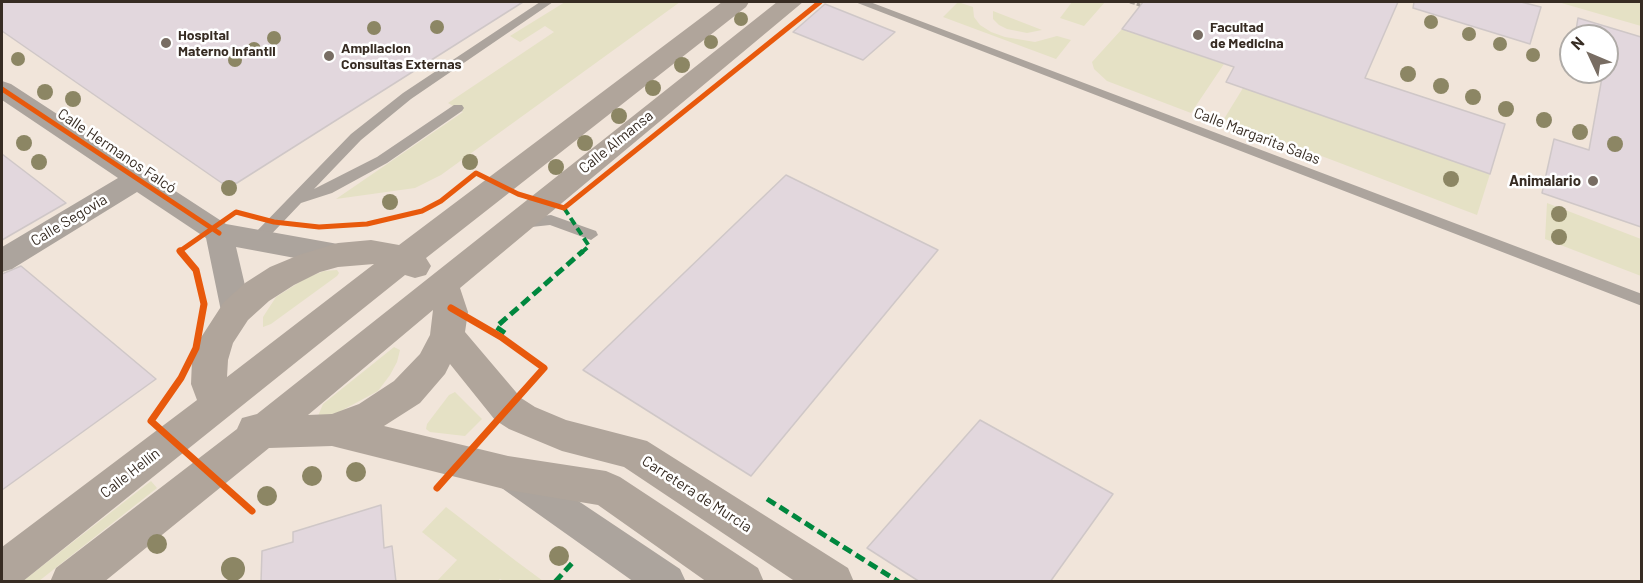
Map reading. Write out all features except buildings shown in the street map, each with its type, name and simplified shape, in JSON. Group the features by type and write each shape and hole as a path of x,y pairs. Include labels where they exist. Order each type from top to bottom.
{"main road":[{"path":"218,406 404,258 737,2"},
{"name":"Calle Almansa","path":"261,432 791,2"},
{"path":"332,430 372,415 407,392 433,364 447,335 451,308 442,284 404,258 370,252 338,255 310,263 282,276 257,292 236,311 218,339 210,360 209,384 218,406 261,432 332,430 508,473 606,489 743,582"},
{"name":"Carretera de Murcia","path":"447,335 508,409 562,435 634,453 833,582"},
{"name":"Calle Hellín","path":"2,572 218,406"},
{"path":"71,582 261,432"}],"street":[{"name":"Calle Hermanos Falcó","path":"2,89 219,233 338,255"},
{"name":"Calle Segovia","path":"2,261 137,179"},
{"path":"219,233 236,311"},
{"path":"508,473 667,582"}],"lane":[{"path":"258,239 356,137 399,103 507,27 547,2"},
{"name":"Calle Margarita Salas","path":"861,2 1641,300"},
{"path":"295,200 327,190 382,160 458,108"},
{"path":"516,224 551,220 591,235"}],"path":[{"path":"1130,2 1140,5"}],"shaded area":[{"path":"565,2 680,2 441,175 415,188 336,199 463,112 448,103 554,32 545,26 520,42 510,36"},
{"path":"958,2 973,7 974,17 980,25 1005,37 1035,42 1057,36 1071,40 1056,59 943,17"},
{"path":"1072,2 1105,2 1084,26 1060,18"},
{"path":"1558,2 1641,2 1641,26"},
{"path":"993,11 1042,30 1027,33 1007,29 993,19"},
{"path":"1122,29 1224,64 1191,113 1107,81 1094,69 1092,62"},
{"path":"1243,88 1490,174 1477,215 1224,119"},
{"path":"1547,203 1641,239 1641,276 1545,239"},
{"path":"337,270 339,273 337,276 271,324 263,327 263,317 276,297 306,278 324,271"},
{"path":"394,347 400,350 397,362 378,391 339,412 324,417 318,416 323,404"},
{"path":"455,392 482,419 465,436 430,432 426,429 427,424 449,395"},
{"path":"151,481 157,488 39,581 23,581"},
{"path":"446,507 543,581 504,581 500,579 497,582 437,581 457,560 422,532"}],"marked path":[{"path":"505,333 496,327 589,246 564,208"},
{"path":"767,499 899,582"},
{"path":"555,582 574,561"}],"cycle path":[{"path":"252,511 151,421 181,378 196,348 204,304 196,270 180,251 236,212 274,222 319,227 367,224 422,211 441,201 476,173 518,194 564,208 820,2"},
{"path":"2,89 219,233"},
{"path":"437,488 544,368 501,337 451,308"}],"place":[{"name":"Facultad de Medicina","path":"1198,35"},
{"name":"Hospital Materno Infantil","path":"166,43"},
{"name":"Ampliacion Consultas Externas","path":"329,56"},
{"name":"Animalario","path":"1593,181"}]}
